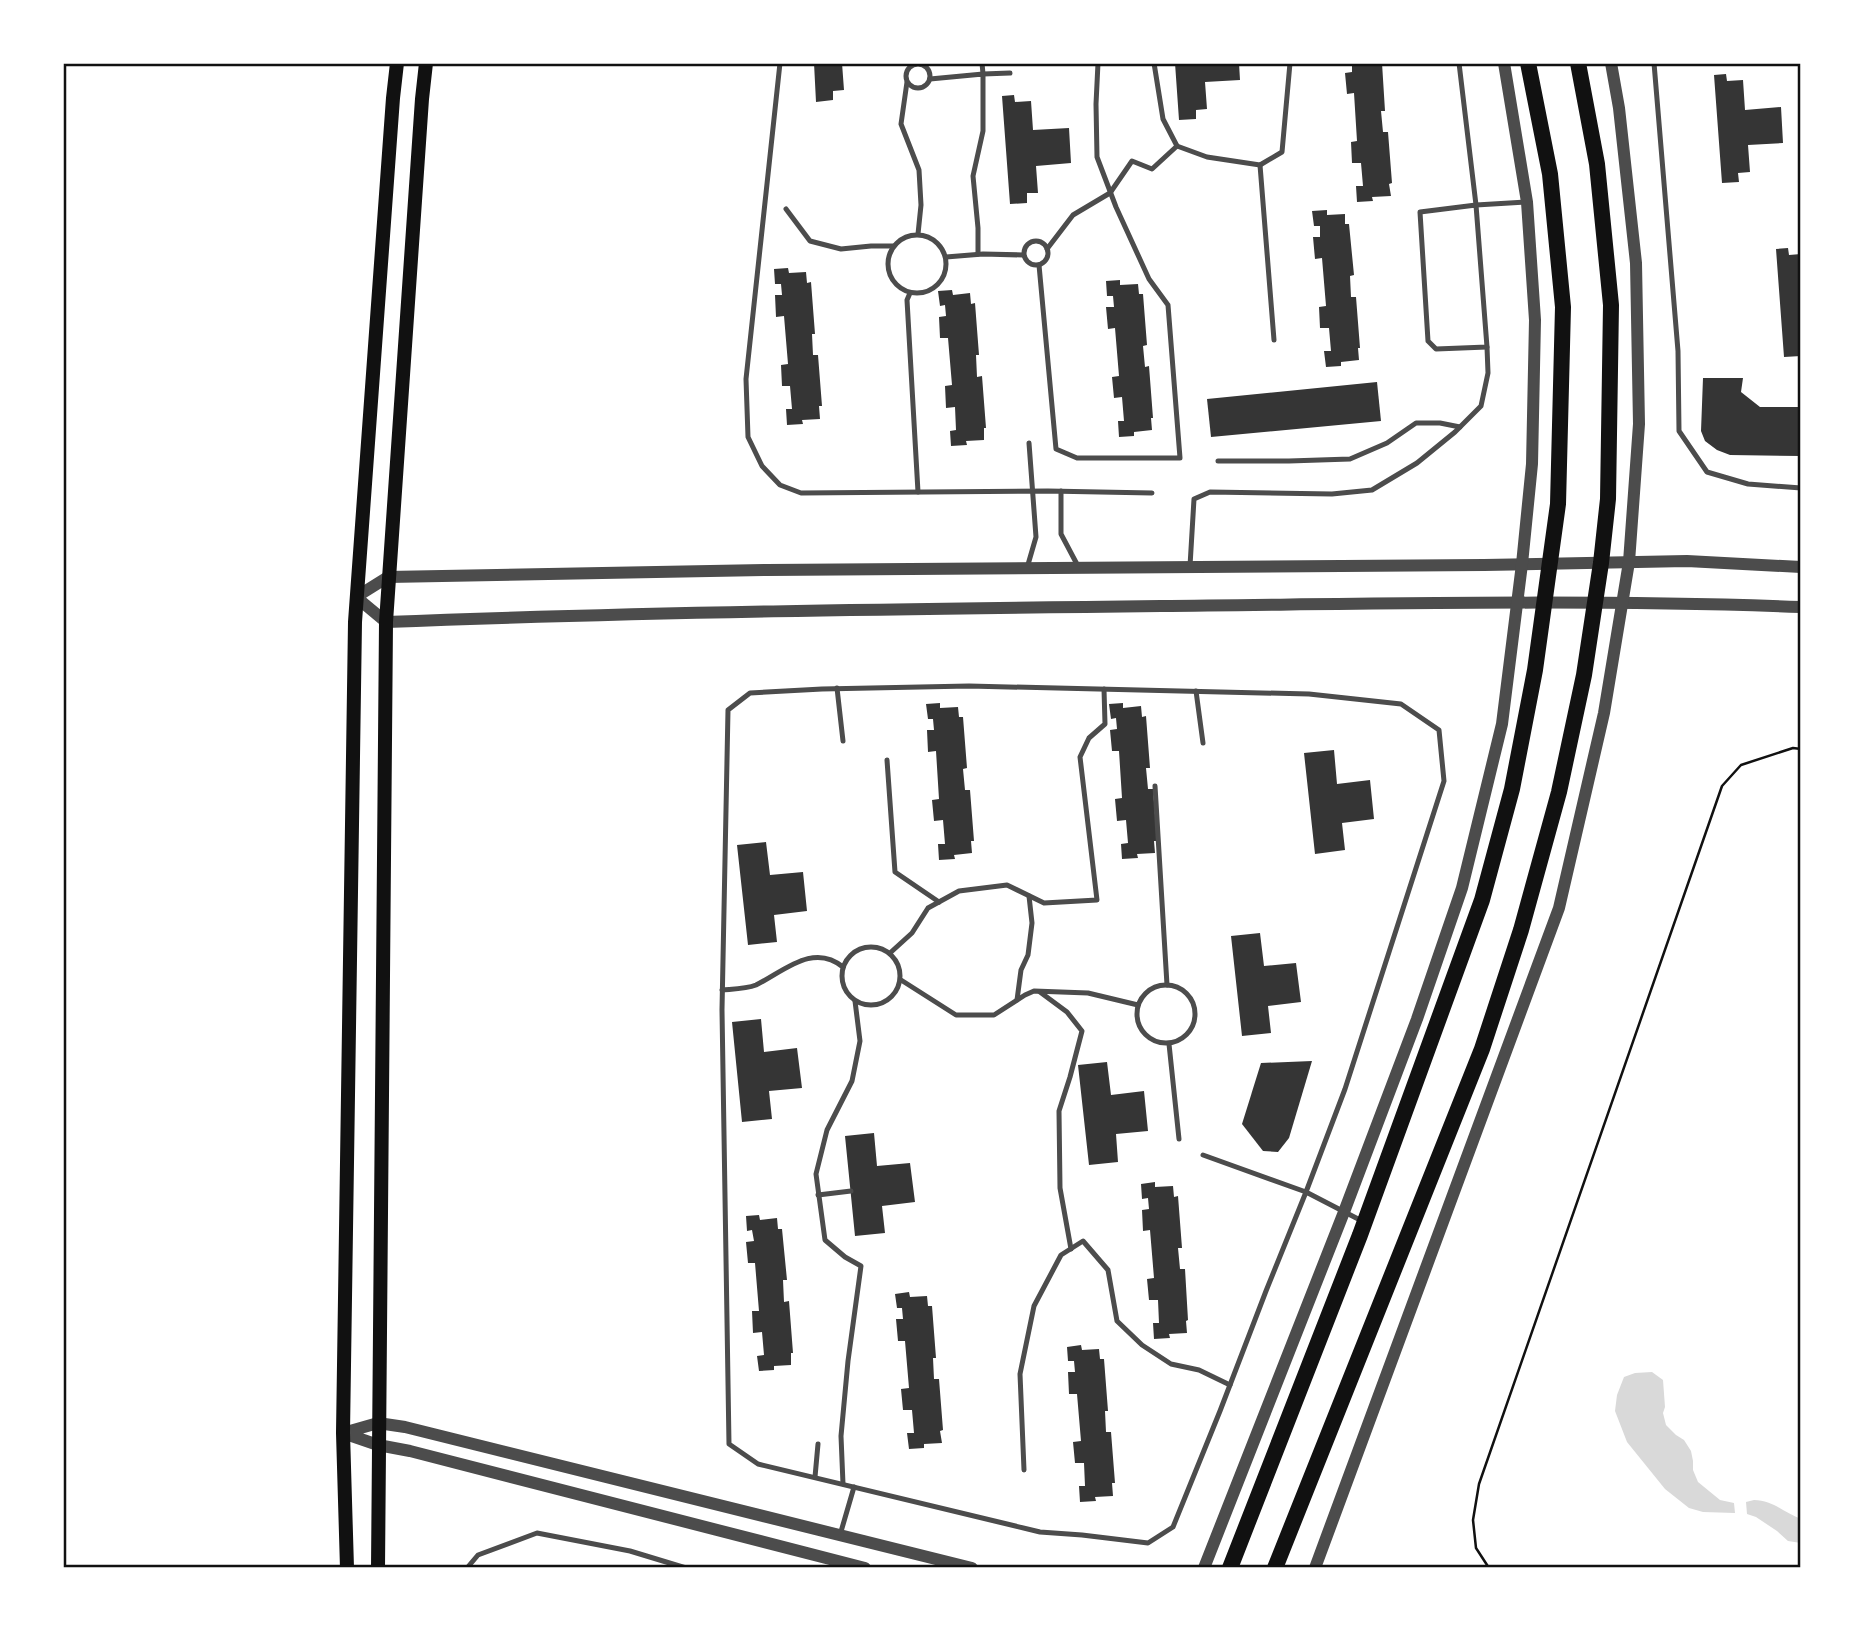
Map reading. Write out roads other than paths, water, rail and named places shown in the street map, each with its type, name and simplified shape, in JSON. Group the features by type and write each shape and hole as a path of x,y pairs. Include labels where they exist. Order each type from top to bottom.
{"main road":[{"path":"347,1568 343,1433 356,597 397,63"},
{"path":"378,1568 386,622 426,63"},
{"path":"1230,1568 1365,1222 1482,900 1512,789 1535,670 1558,504 1563,307 1550,173 1528,63"},
{"path":"1275,1568 1482,1049 1517,943 1559,792 1584,675 1608,499 1611,305 1597,164 1578,63"}],"street":[{"path":"1204,1568 1418,1019 1462,888 1502,724 1532,464 1535,320 1527,202 1504,63"},
{"path":"1315,1568 1559,908 1604,713 1629,562 1639,424 1636,263 1619,108 1611,63"},
{"path":"1801,567 1687,561 754,570 388,577 356,597 386,622 768,611 1517,603 1682,603 1801,607"},
{"path":"343,1433 378,1423 418,1430 972,1568"},
{"path":"343,1433 378,1445 865,1568"}],"lane":[{"path":"780,63 746,379 748,437 762,466 780,485 801,493 1152,493"},
{"path":"978,254 973,176 983,131 982,63"},
{"path":"1039,265 1056,449 1077,458 1180,458 1168,305 1149,279 1097,157 1098,63"},
{"path":"1154,63 1163,119 1177,146 1207,157 1260,165 1282,152 1290,63"},
{"path":"1190,567 1194,499 1210,492 1332,494 1372,490 1418,463 1481,406 1488,373 1487,347 1476,205 1459,63"},
{"path":"1654,63 1678,351 1679,431 1707,472 1748,484 1801,488"},
{"path":"907,82 913,87 925,86 930,79 925,64 909,66 905,74 907,82 901,124 919,170 918,234"},
{"path":"930,79 1010,73"},
{"path":"1047,249 1073,215 1111,193 1132,161 1152,169 1177,146"},
{"path":"1260,165 1274,340"},
{"path":"1487,347 1436,349 1428,341 1420,212 1527,202"},
{"path":"786,209 810,241 841,250 893,246"},
{"path":"918,234 928,236 942,248 946,257 946,268 944,277 930,291 910,293 894,282 887,264 893,246 900,239 918,234"},
{"path":"1034,240 1042,243 1048,253 1046,261 1039,265 1027,262 1023,255 1025,247 1034,240"},
{"path":"946,257 978,254 1023,255"},
{"path":"910,293 907,300 909,350 918,492"},
{"path":"1218,461 1350,459 1387,443 1416,423 1440,423 1460,427"},
{"path":"1027,568 1036,537 1029,443"},
{"path":"1061,491 1061,534 1079,568"},
{"path":"969,686 1104,689 1309,694 1401,704 1439,730 1444,781 1345,1089 1306,1192 1172,1527 1147,1543 1040,1532 758,1464 729,1444 722,990 728,710 750,693 838,688 969,686"},
{"path":"838,688 843,741"},
{"path":"890,953 912,933 928,908 959,891 1007,885 1044,903 1097,900 1080,757 1089,738 1105,724 1104,689"},
{"path":"1196,691 1203,743"},
{"path":"887,760 895,872 939,902"},
{"path":"1154,786 1167,985"},
{"path":"1017,1000 1021,971 1030,944 1032,923 1029,896"},
{"path":"863,947 882,948 890,953 897,960 900,970 898,989 884,1003 874,1006 855,1001 843,986 841,976 848,958 863,947"},
{"path":"722,990 753,986 786,966 815,957 835,960 843,967"},
{"path":"901,980 956,1015 994,1014 1034,992 1088,993 1138,1005"},
{"path":"1167,985 1185,992 1195,1008 1195,1018 1187,1035 1169,1044 1159,1043 1143,1033 1136,1014 1142,996 1158,986 1167,985"},
{"path":"1040,992 1067,1012 1082,1031 1059,1111 1060,1188 1071,1249"},
{"path":"844,1484 841,1436 861,1266 825,1240 816,1174 827,1130 852,1081 860,1041 855,1001"},
{"path":"1169,1044 1179,1139"},
{"path":"1203,1155 1306,1192 1365,1222"},
{"path":"818,1195 850,1191"},
{"path":"1024,1470 1020,1374 1034,1306 1061,1255 1083,1241 1108,1270 1117,1321 1142,1345 1171,1364 1199,1370 1230,1385"},
{"path":"816,1477 818,1444"},
{"path":"841,1535 854,1487"},
{"path":"467,1568 478,1555 537,1532 630,1551 686,1568"}]}
